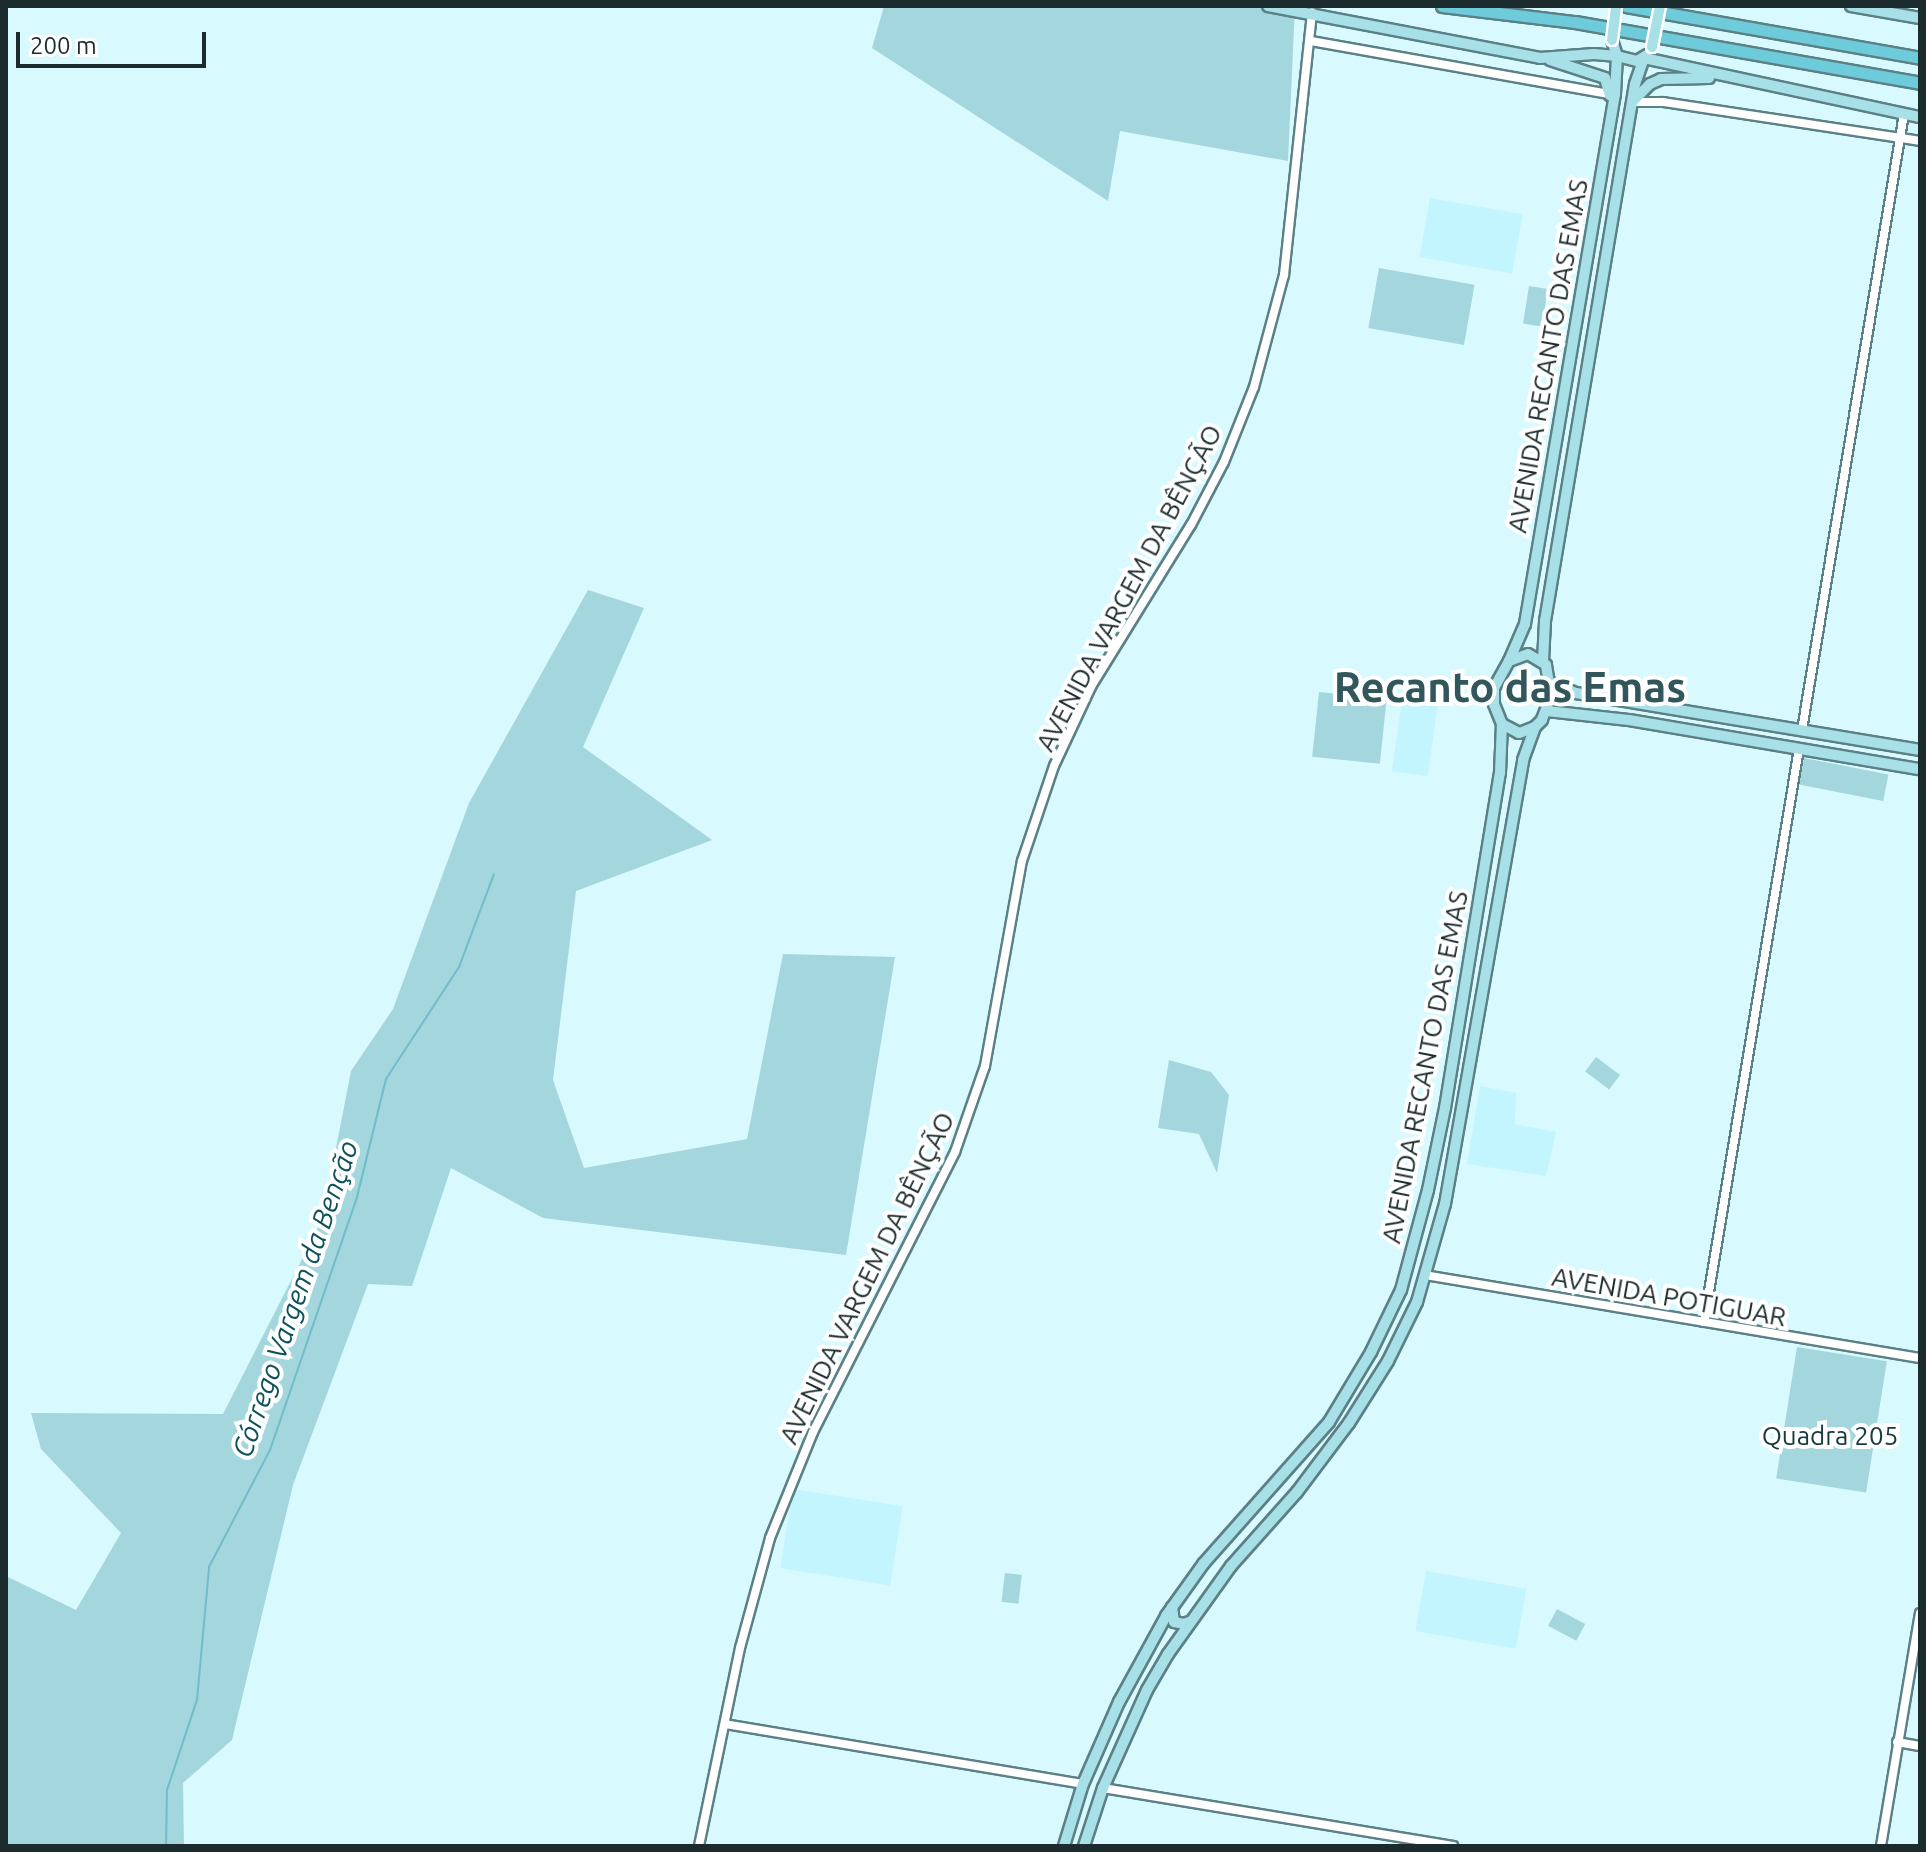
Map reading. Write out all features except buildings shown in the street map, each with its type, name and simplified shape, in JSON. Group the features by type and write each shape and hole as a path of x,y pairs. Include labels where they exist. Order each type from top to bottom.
{"highway":[{"path":"1442,6 1575,22 1920,83"},
{"path":"1626,6 1920,58"}],"main road":[{"path":"1268,6 1312,12 1593,71 1605,78 1611,100"},
{"path":"1616,6 1612,40 1617,56"},
{"path":"1644,58 1652,47 1660,6"},
{"path":"1851,6 1920,18"},
{"path":"1540,58 1594,54 1644,58 1720,77 1920,117"},
{"name":"AVENIDA RECANTO DAS EMAS","path":"1509,661 1525,624 1597,203 1617,56"},
{"name":"AVENIDA RECANTO DAS EMAS","path":"1543,661 1545,621 1614,208 1632,102 1644,58"},
{"path":"1632,102 1650,84 1661,79 1720,77"},
{"path":"1597,203 1605,216 1614,208"},
{"path":"1586,266 1595,264 1603,275"},
{"path":"1561,416 1571,421 1580,415"},
{"path":"1558,434 1566,430 1576,440"},
{"path":"1528,654 1543,661 1551,683 1547,711 1535,727 1519,733 1502,724 1494,704 1494,688 1509,661 1528,654"},
{"path":"1551,683 1576,693 1920,750"},
{"path":"1547,711 1629,720 1920,769"},
{"name":"AVENIDA RECANTO DAS EMAS","path":"1064,1846 1083,1784 1151,1641 1204,1563 1329,1422 1371,1352 1401,1290 1431,1177 1462,1009 1502,759 1502,724"},
{"name":"AVENIDA RECANTO DAS EMAS","path":"1084,1846 1103,1788 1147,1690 1168,1654 1251,1542 1297,1492 1362,1405 1417,1302 1449,1187 1523,760 1535,727"},
{"path":"1858,758 1868,749 1862,740"},
{"path":"1886,763 1880,752 1890,744"},
{"path":"1462,1009 1467,1014 1480,1011"},
{"path":"1458,1029 1465,1022 1476,1032"},
{"path":"1431,1177 1441,1177 1449,1187"},
{"path":"1401,1290 1407,1299 1417,1302"},
{"path":"1269,1492 1282,1494 1282,1507"},
{"path":"1240,1525 1239,1538 1251,1542"},
{"path":"1172,1607 1174,1622 1181,1625 1189,1622"},
{"path":"1151,1641 1165,1642 1168,1654"}],"street":[{"name":"AVENIDA VARGEM DA BÊNÇÃO","path":"699,1846 754,1592 791,1481 813,1432 955,1152 988,1053 1022,861 1054,766 1092,685 1191,525 1224,462 1254,387 1284,275 1312,12"},
{"path":"1311,41 1611,100"},
{"path":"1661,79 1648,94 1663,102"},
{"path":"1632,102 1663,102 1920,141"},
{"path":"1802,730 1904,114"},
{"path":"1704,1322 1799,749"},
{"name":"AVENIDA POTIGUAR","path":"1425,1275 1920,1360"},
{"path":"1881,1846 1920,1613"},
{"path":"725,1724 1083,1784"},
{"path":"1897,1742 1920,1746"},
{"path":"1103,1788 1453,1846"}],"shaded area":[{"path":"1430,198 1523,214 1512,273 1420,257"},
{"path":"1402,700 1438,705 1428,776 1392,771"},
{"path":"1480,1086 1516,1093 1515,1124 1556,1132 1546,1176 1467,1164"},
{"path":"793,1489 903,1506 890,1585 780,1568"},
{"path":"1426,1571 1526,1589 1516,1649 1415,1631"}],"green space":[{"path":"884,6 1295,6 1288,161 1120,131 1108,201 872,48"},
{"path":"1379,268 1475,285 1464,345 1368,328"},
{"path":"1529,286 1548,289 1542,327 1523,324"},
{"path":"588,590 644,608 583,747 712,840 576,891 553,1080 584,1168 747,1139 783,954 895,957 846,1255 543,1218 451,1168 412,1286 368,1284 293,1485 232,1740 183,1783 184,1846 6,1846 6,1576 76,1610 121,1533 41,1449 31,1413 223,1414 322,1220 351,1071 393,1009 469,803"},
{"path":"1319,692 1387,699 1380,764 1312,757"},
{"path":"1804,758 1888,774 1883,801 1799,785"},
{"path":"1596,1057 1620,1075 1609,1089 1585,1071"},
{"path":"1169,1060 1211,1072 1229,1095 1217,1173 1199,1134 1158,1128"},
{"name":"Quadra 205","path":"1797,1347 1887,1361 1866,1493 1776,1478"},
{"path":"1005,1573 1022,1575 1018,1604 1001,1602"},
{"path":"1557,1609 1585,1624 1576,1641 1548,1626"}],"waterway":[{"name":"Córrego Vargem da Benção","path":"166,1846 167,1790 197,1700 209,1567 270,1450 357,1197 386,1079 459,967 494,874"}],"district":[{"name":"Recanto das Emas","path":"1510,687"}]}
